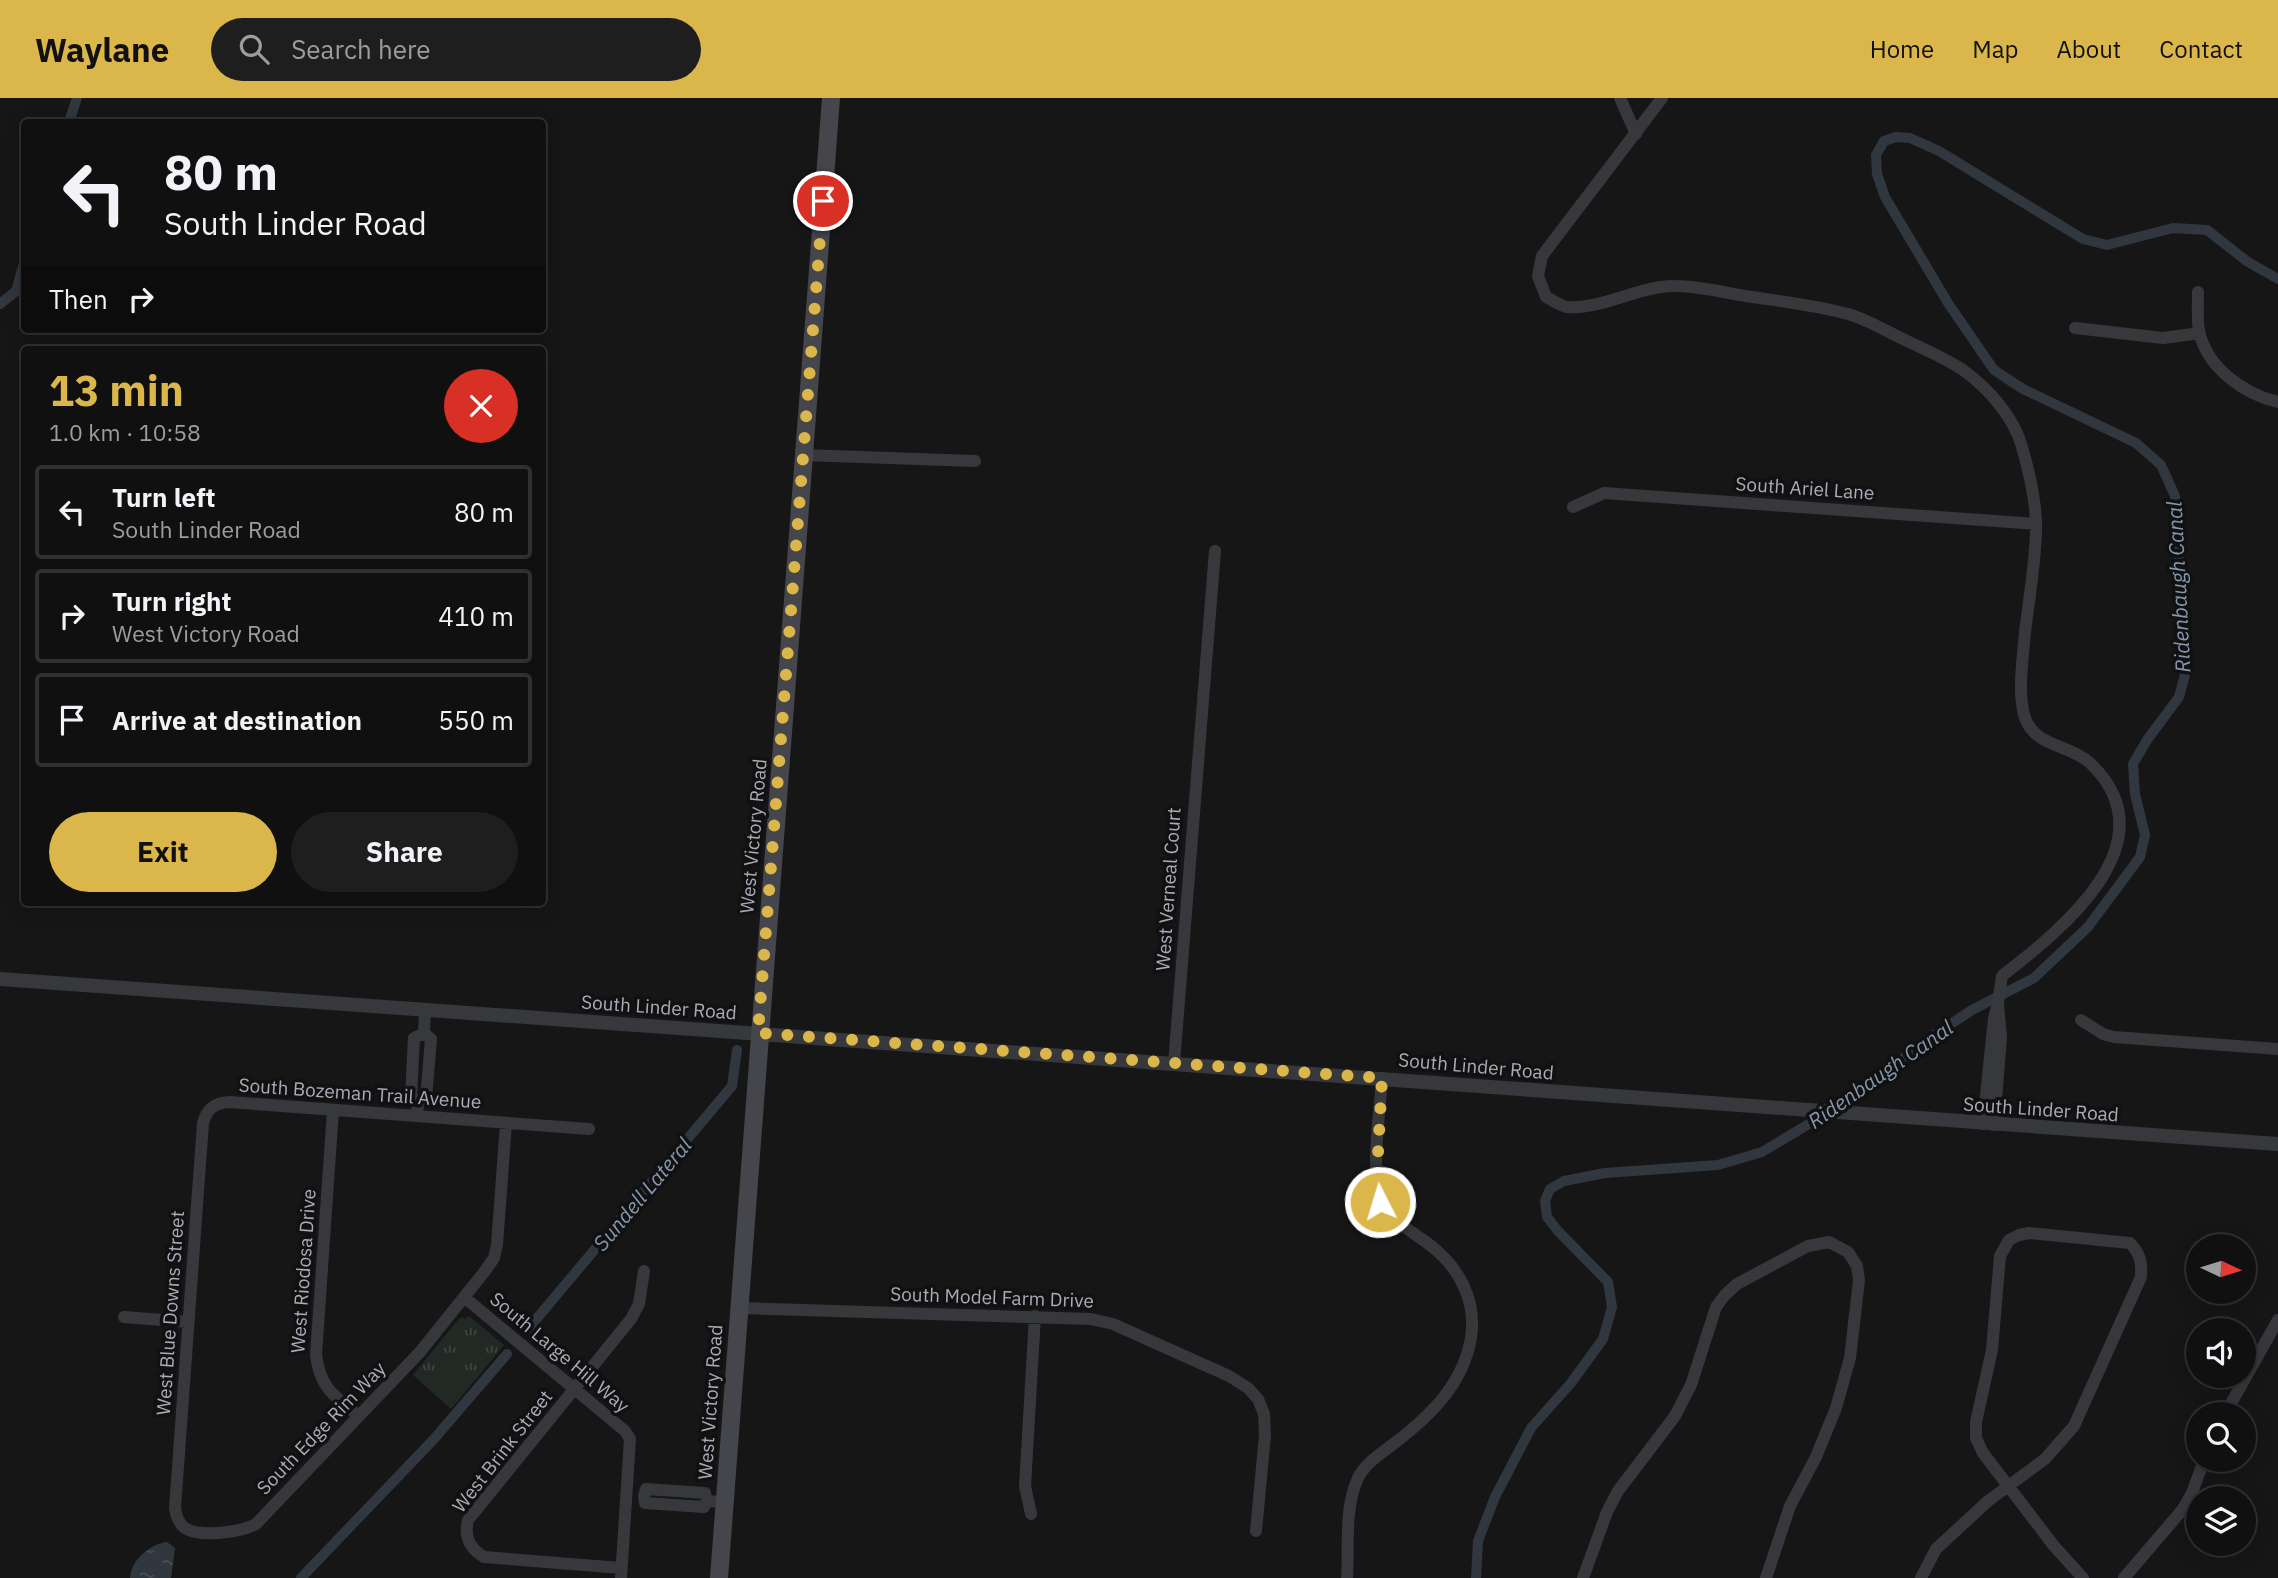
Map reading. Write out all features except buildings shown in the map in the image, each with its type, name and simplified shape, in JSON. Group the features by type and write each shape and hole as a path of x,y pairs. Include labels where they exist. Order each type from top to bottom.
{"main road":[{"name":"West Victory Road","path":"719,1578 716,1501 738,1308 831,98"}],"street":[{"path":"1620,98 1636,134"},
{"path":"1662,98 1542,256 1538,276 1546,297 1566,307 1674,285 1850,314 1962,370 1988,393 2010,419 2022,444 2032,487 2036,524 2022,668 2026,721 2034,733 2046,742 2090,762 2116,803 2120,820 2119,838 2103,877 2080,908 2002,976 1994,1018 1989,1125"},
{"path":"2198,292 2200,333 2207,351 2220,370 2253,395 2278,402"},
{"path":"2075,328 2174,339 2200,333"},
{"path":"803,455 975,461"},
{"name":"South Ariel Lane","path":"1573,507 1604,493 2036,524"},
{"name":"West Verneal Court","path":"1174,1063 1215,551"},
{"name":"South Linder Road","path":"0,979 2278,1144"},
{"path":"417,1116 418,1101 426,1098 431,1039 424,1033 425,1009"},
{"path":"2081,1020 2103,1034 2114,1037 2278,1049"},
{"path":"1348,1578 1351,1502 1359,1477 1370,1462 1435,1409 1457,1382 1471,1338 1471,1310 1455,1269 1433,1247 1401,1225 1380,1202 1377,1173 1382,1078"},
{"name":"South Bozeman Trail Avenue","path":"211,1107 229,1102 589,1129"},
{"name":"West Blue Downs Street","path":"180,1523 175,1508 188,1322 203,1123 205,1114 211,1107"},
{"name":"West Riodosa Drive","path":"333,1110 316,1355 318,1376 334,1396 359,1416"},
{"name":"South Edge Rim Way","path":"180,1523 191,1531 229,1533 256,1524 420,1352 494,1258 506,1123"},
{"path":"1921,1578 1936,1549 1988,1501 2010,1487 2045,1459 2074,1426 2141,1277 2139,1253 2130,1242 2029,1233 2009,1240 2000,1256 1992,1350 1983,1401 1976,1422 1976,1438 1983,1453 2010,1487 2054,1546 2083,1578"},
{"path":"1583,1578 1607,1512 1618,1491 1675,1416 1691,1385 1716,1307 1737,1284 1808,1246 1829,1242 1848,1252 1857,1266 1859,1280 1850,1358 1836,1408 1816,1457 1790,1506 1766,1578"},
{"name":"West Brink Street","path":"621,1573 484,1557 467,1539 468,1520 631,1319 639,1304 644,1271"},
{"name":"South Large Hill Way","path":"464,1297 625,1431 630,1439 627,1495"},
{"name":"South Model Farm Drive","path":"738,1308 1091,1319 1113,1324 1229,1376 1248,1388 1258,1399 1265,1435 1256,1531"},
{"path":"124,1317 188,1322"},
{"path":"1031,1514 1026,1486 1035,1317"},
{"path":"2232,1402 2278,1320"},
{"path":"2124,1578 2183,1509 2200,1472"},
{"path":"621,1573 627,1495 644,1496 646,1489 694,1492 705,1493 716,1501"}],"green space":[{"path":"469,1316 504,1345 451,1409 413,1375 457,1321"},
{"path":"455,1364 472,1379 457,1397 439,1382"}],"water":[{"path":"167,1542 175,1548 171,1578 130,1578 134,1565 142,1554"}],"waterway":[{"path":"70,119 77,98"},
{"name":"Ridenbaugh Canal","path":"1476,1578 1478,1541 1495,1497 1531,1428 1571,1383 1603,1339 1612,1307 1608,1282 1547,1217 1545,1201 1550,1189 1564,1181 1605,1173 1718,1165 1762,1152 1854,1097 1928,1039 1972,1010 2034,978 2088,927 2140,857 2145,835 2135,794 2133,764 2179,697 2186,671 2175,496 2161,465 2136,443 2023,389 1994,370 1948,303 1885,197 1877,174 1876,155 1884,141 1896,137 1910,138 1939,151 2083,239 2107,245 2173,228 2207,230 2248,262 2278,279"},
{"path":"0,304 16,291 21,274"},
{"name":"Sundell Lateral","path":"528,1329 732,1086 737,1050"},
{"name":"Sundell Lateral","path":"301,1578 434,1439 507,1354"}],"route":[{"path":"823,201 758,1033 1382,1078 1377,1173 1380,1202"}]}
